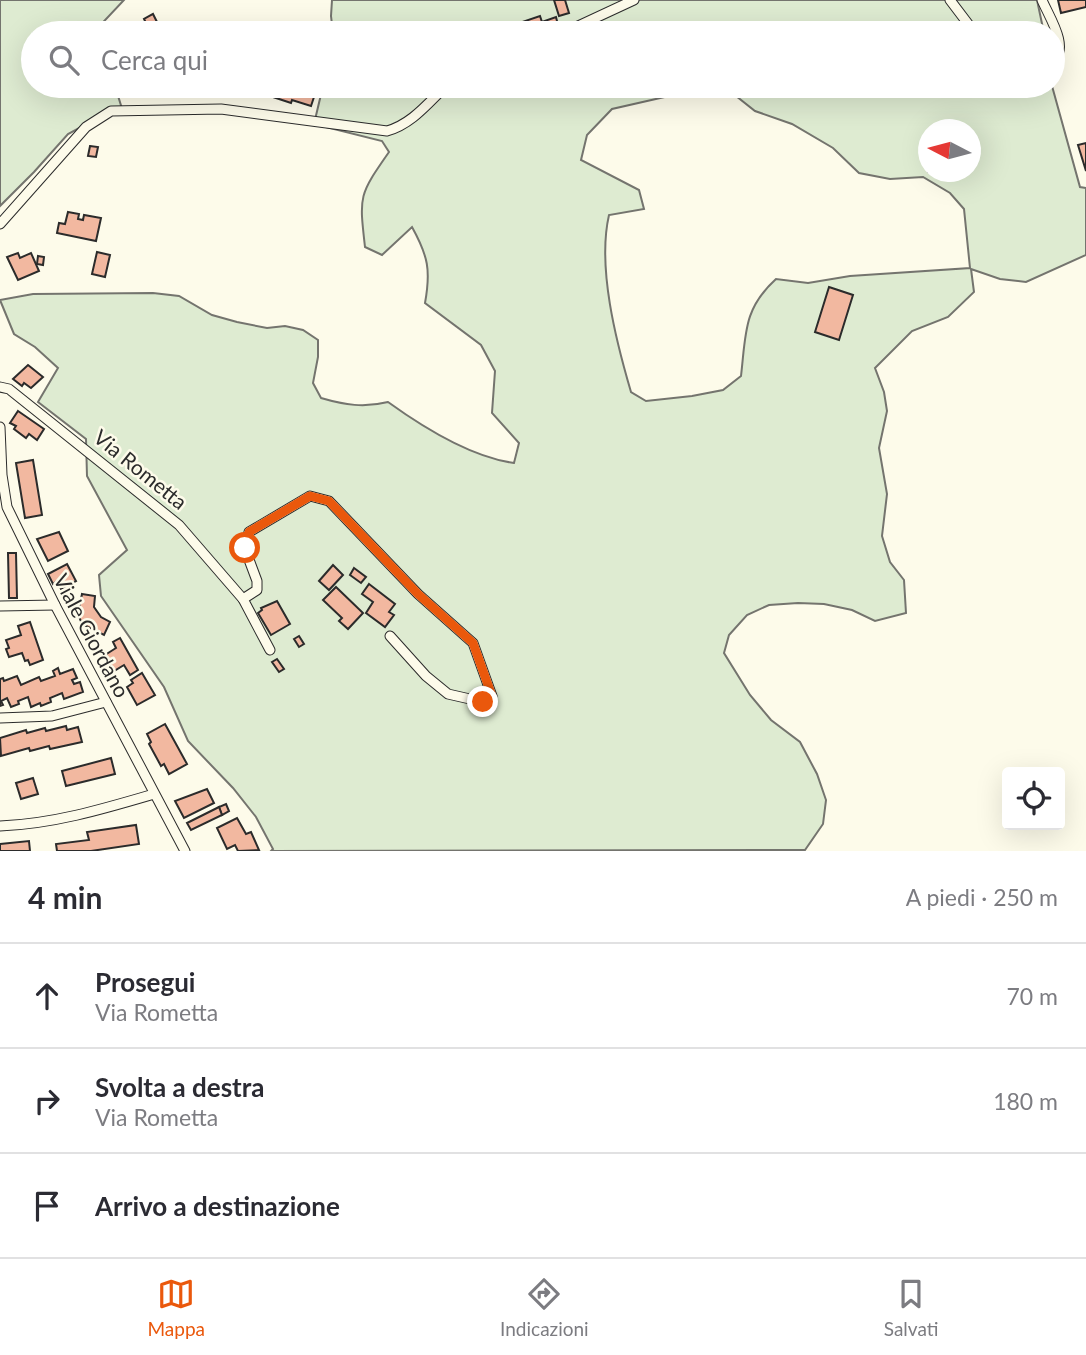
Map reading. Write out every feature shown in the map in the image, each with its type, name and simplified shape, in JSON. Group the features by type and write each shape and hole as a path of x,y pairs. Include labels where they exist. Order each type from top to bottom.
{"street":[{"path":"589,21 635,0"},
{"path":"950,0 966,21"},
{"path":"1042,0 1051,21"},
{"path":"0,224 86,127 111,111 221,109 387,131 414,118 434,98"},
{"name":"Via Rometta","path":"0,387 9,389 179,525 243,599 270,650"},
{"name":"Viale Giordano","path":"0,427 2,475 7,507 55,605 186,851"},
{"path":"243,599 257,590 257,581 245,548 249,532 310,496 329,501 418,594 473,643 492,696 483,702 448,694 426,676 390,636"},
{"path":"0,606 55,605"},
{"path":"0,718 52,716 106,702"},
{"path":"0,826 84,814 154,794"}],"green space":[{"path":"0,0 124,0 104,21 21,21 21,98 119,98 123,112 105,114 68,134 0,206"},
{"path":"332,0 1037,0 1041,21 332,21"},
{"path":"320,98 660,98 612,109 587,135 581,160 639,190 644,209 609,215 605,257 614,327 625,372 631,392 646,401 723,390 741,376 748,323 757,301 776,279 808,283 850,276 970,268 964,209 950,193 931,182 981,182 981,119 918,119 918,177 890,179 859,173 833,148 792,124 755,111 739,98 1055,98 1080,187 1086,188 1086,255 1026,282 1000,279 971,269 974,292 948,317 912,331 875,368 884,392 887,411 879,448 887,494 882,536 890,562 904,580 906,613 875,621 852,610 824,604 769,605 747,615 729,635 724,653 750,695 771,720 800,742 817,774 826,800 823,824 805,850 271,851 273,849 256,817 233,788 188,741 164,687 101,596 99,575 127,550 87,476 86,439 38,402 58,368 35,347 14,334 0,300 33,294 153,293 179,296 212,315 237,322 267,328 285,326 303,330 318,340 313,383 321,398 354,405 388,402 464,448 514,463 519,443 492,413 495,371 481,345 425,303 427,264 422,246 412,227 382,255 365,247 362,216 364,196 389,152 382,141 314,124"}],"building":[{"path":"554,0 565,0 569,13 559,16"},
{"path":"1058,0 1086,0 1086,7 1061,13"},
{"path":"153,14 156,21 145,21 144,19"},
{"path":"540,16 542,21 525,21"},
{"path":"276,98 314,98 311,106 292,100 291,103"},
{"path":"1086,143 1086,171 1078,145"},
{"path":"90,146 98,147 96,157 88,156"},
{"path":"68,212 79,214 78,219 83,220 84,215 101,218 96,241 57,233 59,223 65,224"},
{"path":"97,252 110,255 105,277 92,274"},
{"path":"18,253 20,258 31,253 39,271 18,280 7,257"},
{"path":"38,256 44,257 43,265 37,264"},
{"path":"829,287 853,295 839,340 815,332"},
{"path":"28,365 43,377 31,388 24,383 22,386 13,379"},
{"path":"18,411 44,429 37,440 29,434 26,438 10,423"},
{"path":"33,460 42,515 25,518 16,463"},
{"path":"59,532 68,551 48,561 37,539"},
{"path":"8,553 16,553 17,598 9,598"},
{"path":"67,564 76,581 61,589 57,581 53,584 48,574"},
{"path":"333,565 343,575 329,590 319,581"},
{"path":"354,568 366,577 361,583 350,575"},
{"path":"369,584 395,604 389,612 394,615 385,627 366,613 373,602 362,594"},
{"path":"336,587 363,613 348,629 339,621 342,618 323,600"},
{"path":"82,594 95,596 94,607 101,617 110,622 104,635 82,624 78,614"},
{"path":"277,601 290,624 271,635 258,613 261,608"},
{"path":"30,622 43,660 30,665 22,653 9,657 6,640 21,635 18,626"},
{"path":"299,636 304,644 299,647 294,639"},
{"path":"120,638 138,670 130,675 124,665 114,671 105,655 116,648 113,642"},
{"path":"277,659 284,669 279,672 272,662"},
{"path":"58,668 60,674 73,669 77,678 72,680 74,684 80,682 83,692 64,699 62,693 41,706 40,703 31,707 28,697 11,707 7,698 1,701 3,705 0,706 0,679 3,678 4,681 17,676 21,685 39,677 41,681 55,676 53,671"},
{"path":"142,673 155,695 137,705 127,687 133,683 131,680"},
{"path":"165,724 187,764 169,774 164,764 161,766 149,744 151,742 147,734"},
{"path":"66,726 67,730 78,727 82,742 50,749 49,746 30,751 29,748 1,756 0,738 26,730 27,733"},
{"path":"111,758 115,774 66,786 62,771"},
{"path":"33,778 38,794 21,799 16,783"},
{"path":"207,789 214,803 184,818 175,801"},
{"path":"226,804 229,811 222,815 219,807"},
{"path":"219,807 222,815 191,830 187,823"},
{"path":"237,818 246,834 251,832 259,850 238,851 235,845 227,849 217,828"},
{"path":"136,825 139,844 91,851 57,851 56,844 89,840 87,832"},
{"path":"29,841 30,851 0,851 0,844"}],"route":[{"path":"245,548 249,532 310,496 329,501 418,594 473,643 492,696 483,702"}]}
